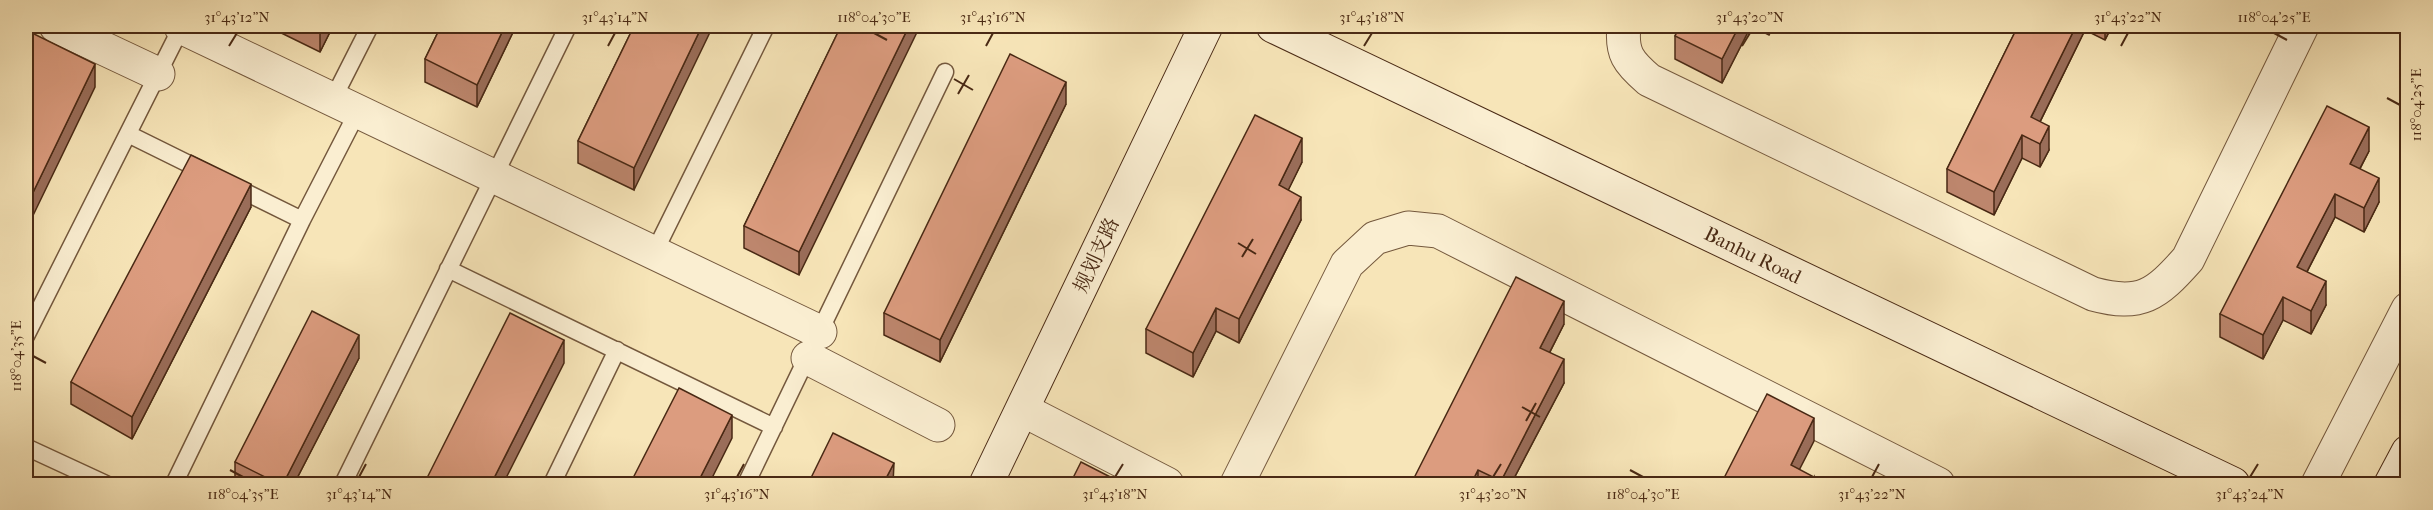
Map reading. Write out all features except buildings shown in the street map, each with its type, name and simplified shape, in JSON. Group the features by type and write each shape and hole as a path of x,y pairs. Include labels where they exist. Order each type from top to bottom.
{"street":[{"path":"56,26 158,74"},
{"path":"181,26 654,253 814,345 938,425"},
{"name":"规划支路","path":"986,484 1206,26"},
{"name":"Banhu Road","path":"1273,26 2233,484"},
{"path":"1624,26 1622,44 1631,65 1649,80 2093,294 2119,301 2148,296 2172,277 2188,259 2302,26"},
{"path":"1238,484 1347,264 1375,238 1408,228 1438,231 1938,484"},
{"path":"2318,484 2408,309"},
{"path":"1023,410 1167,484"},
{"path":"2391,484 2408,452"}],"lane":[{"path":"26,336 181,26"},
{"path":"174,484 302,220 345,105 370,26"},
{"path":"343,484 568,26"},
{"path":"654,253 766,26"},
{"path":"746,484 945,72"},
{"path":"128,134 302,220"},
{"path":"448,269 774,427"},
{"path":"552,484 617,350"},
{"path":"26,447 106,484"}]}
